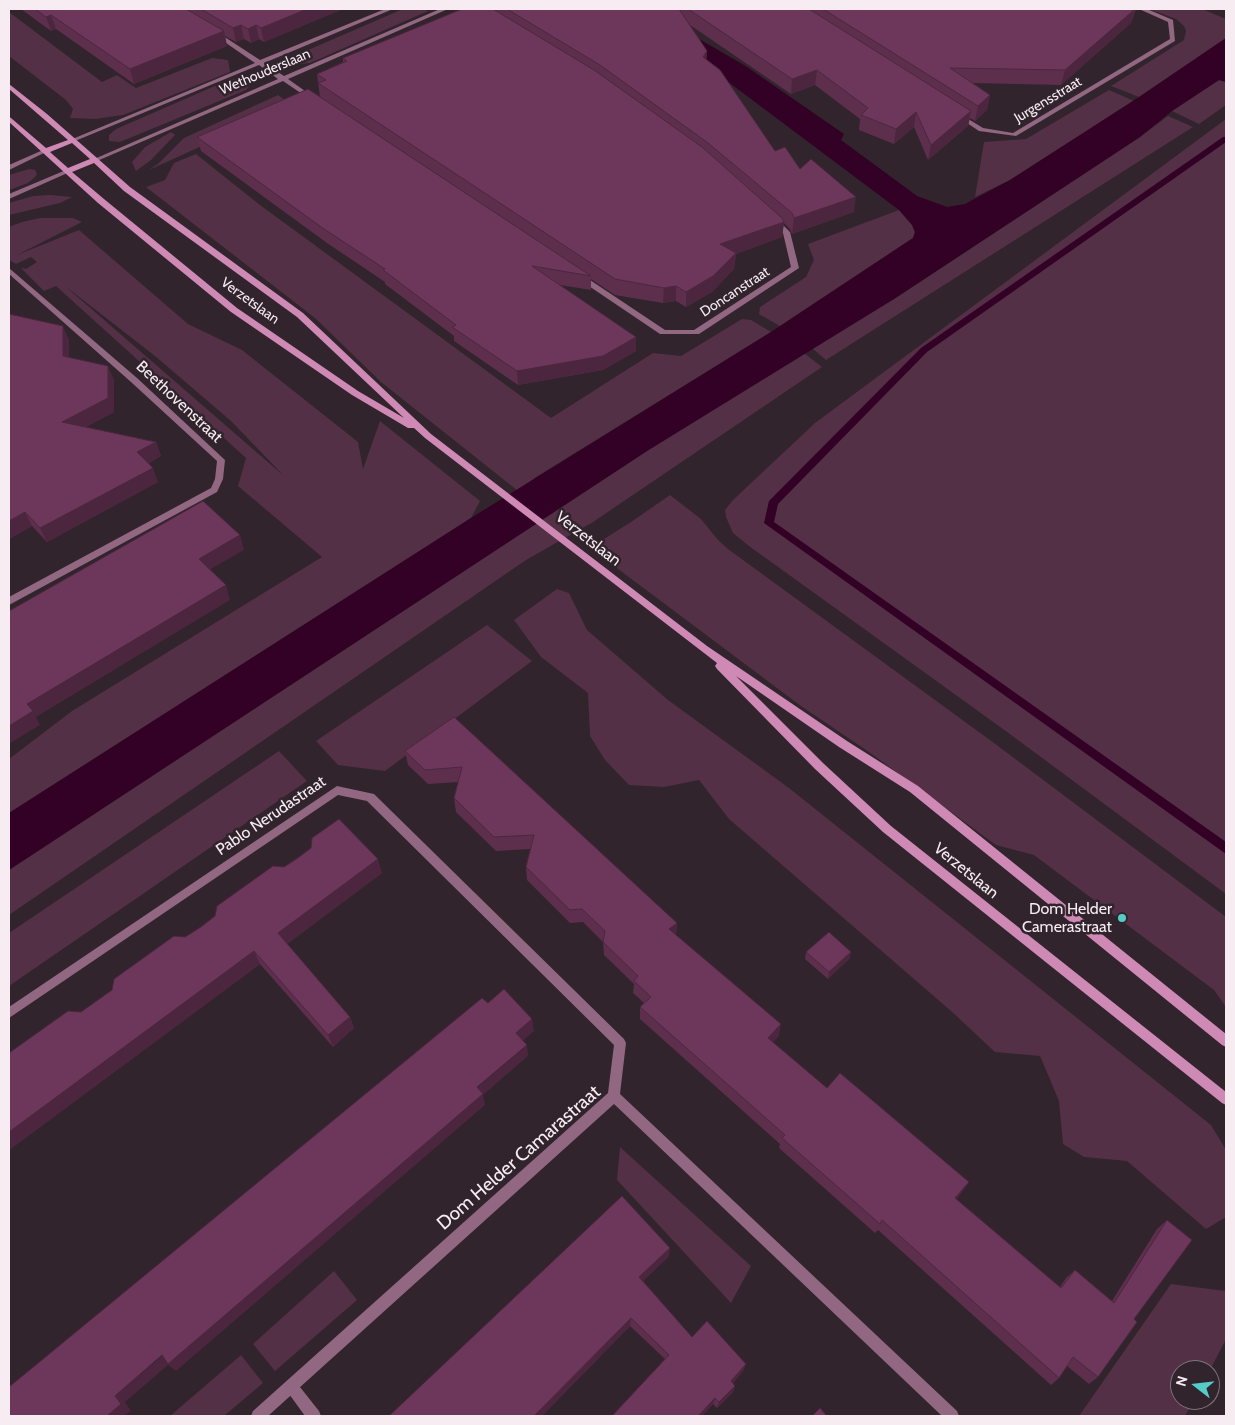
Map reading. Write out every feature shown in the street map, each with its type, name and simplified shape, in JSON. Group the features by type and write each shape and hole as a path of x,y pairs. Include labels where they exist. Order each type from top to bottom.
{"main road":[{"name":"Verzetslaan","path":"9,86 128,189 300,315 428,436 704,649 843,744 914,789 1226,1041"},
{"name":"Verzetslaan","path":"9,119 68,172 234,310 355,393 428,436"},
{"path":"45,151 73,140"},
{"path":"68,172 95,160"},
{"name":"Verzetslaan","path":"704,649 819,766 887,829 1226,1099"}],"street":[{"name":"Wethouderslaan","path":"73,140 390,9"},
{"name":"Wethouderslaan","path":"95,160 445,9"},
{"name":"Jurgensstraat","path":"949,109 981,130 1014,135 1173,40 1171,21 1142,9"},
{"path":"204,27 321,104"},
{"path":"9,168 45,151"},
{"path":"9,197 68,172"},
{"name":"Doncanstraat","path":"571,271 663,332 696,332 795,268 786,232 771,219"},
{"name":"Beethovenstraat","path":"9,270 134,380 221,460 219,478 214,490 9,602"},
{"name":"Pablo Nerudastraat","path":"9,1014 338,790 370,796 620,1043 614,1096"},
{"name":"Dom Helder Camarastraat","path":"258,1416 614,1096 952,1416"},
{"path":"291,1387 314,1416"}],"shaded area":[{"path":"403,9 423,9 428,11 310,63 299,64 291,60 294,56"},
{"path":"647,9 744,65 844,134 841,140 917,196 947,207 965,204 1010,180 1139,97 1226,38 1226,82 1219,80 1172,111 1140,137 894,299 647,451 9,870 9,813 471,518 771,332 913,238 915,232 912,225 899,210 691,54"},
{"path":"1149,9 1202,9 1226,19 1226,38 1139,97 1111,86 1184,40 1186,31 1184,26 1176,19"},
{"path":"9,12 102,82 117,75 136,88 212,58 228,60 230,72 123,115 95,119 70,118 73,109 66,100 9,56"},
{"path":"231,79 241,79 249,83 249,86 246,90 120,142 109,141 109,135 116,129"},
{"path":"1219,80 1226,82 1226,105 1199,124 1172,111"},
{"path":"1109,90 1134,101 1010,180 975,197 984,142 1026,139"},
{"path":"278,95 292,105 149,170 159,163 184,138"},
{"path":"1168,116 1193,127 826,360 812,348 894,299 1140,137"},
{"path":"1226,119 1226,894 1003,729 749,546 733,533 725,510 733,500 815,423"},
{"path":"171,132 175,135 151,160 136,171 132,162 145,147"},
{"path":"196,154 260,205 551,418 653,353 681,356 742,319 751,320 771,332 536,477 518,491 381,382 315,318 146,187 165,180 174,163"},
{"path":"29,169 35,170 37,174 35,177 28,183 9,190 9,175"},
{"path":"33,196 72,197 60,203 9,215 9,203"},
{"path":"899,210 912,225 915,232 913,238 780,326 759,314 760,307 806,277 814,260 808,244"},
{"path":"40,218 73,218 82,222 17,255 79,230 188,324 242,350 358,442 363,469 380,421 480,501 471,518 9,813 9,759 72,711 322,557 238,486 246,458 56,286 44,291 21,268 26,269 37,262 31,257 16,264 9,260 9,227","holes":["65,286 155,356 231,421 284,476"]},
{"path":"804,353 822,367 593,522 526,560 9,915 9,870 647,451"},
{"path":"670,495 701,519 728,549 994,743 1226,917 1226,1007 1214,990 1034,855 996,845 869,752 801,706 590,548"},
{"path":"557,589 569,593 587,630 668,700 789,788 1211,1125 1226,1150 1226,1217 1206,1229 1127,1161 1084,1157 1063,1144 1059,1101 1040,1056 995,1052 951,1011 729,819 699,780 664,787 629,785 605,760 590,736 588,693 541,657 514,620"},
{"path":"487,625 532,661 385,771 338,765 316,741"},
{"path":"279,751 307,781 9,986 9,933"},
{"path":"620,1147 751,1266 731,1303 617,1180"},
{"path":"334,1271 357,1300 275,1371 253,1344"},
{"path":"1171,1284 1226,1291 1226,1339 1215,1360 1170,1360 1170,1410 1188,1410 1185,1416 1079,1416"},
{"path":"241,1355 263,1383 224,1416 170,1416"}],"building":[{"path":"35,9 186,9 224,31 130,69 51,15 46,17"},
{"path":"201,9 307,9 261,28 256,25 248,29 241,25 233,28"},
{"path":"462,9 493,9 594,70 702,147 783,219 784,222 720,244 736,253 713,276 686,292 676,286 664,288 615,279 318,83 326,80 317,74 347,61 343,58"},
{"path":"507,9 679,9 707,51 703,57 720,70 775,151 785,147 800,169 811,159 856,197 794,218 792,213 708,143 600,65"},
{"path":"688,9 809,9 971,111 931,145 916,112 896,129 861,115 868,108 817,70 792,79"},
{"path":"823,9 1135,9 1065,70 950,68 990,95 978,106"},
{"path":"308,89 591,276 532,266 636,337 603,356 517,371 452,327 456,325 383,270 385,269 324,229 197,137"},
{"path":"9,314 63,326 63,356 108,366 108,398 62,422 156,442 137,452 153,468 40,528 25,512 9,521"},
{"path":"203,501 240,535 199,559 226,585 27,704 33,711 9,726 9,611"},
{"path":"454,717 677,923 669,929 781,1024 768,1038 827,1088 840,1073 969,1182 955,1198 1061,1288 1075,1270 1114,1303 1167,1220 1192,1240 1134,1319 1137,1322 1098,1377 1073,1357 1059,1378 882,1220 880,1224 782,1138 785,1135 640,1007 651,997 634,981 638,976 603,942 605,931 582,909 570,910 526,867 534,835 494,837 454,798 462,767 425,770 405,751"},
{"path":"339,819 378,859 278,933 350,1017 328,1035 254,951 9,1132 9,1053 68,1011 81,1012 112,990 114,979 174,936 185,937 201,927 215,916 217,906 273,866 284,867 298,858 311,848 312,838"},
{"path":"829,932 851,952 829,972 806,952"},
{"path":"504,989 532,1019 516,1033 527,1045 477,1087 483,1094 168,1364 162,1355 115,1396 121,1404 107,1416 9,1416 9,1387 482,998 488,1003"},
{"path":"622,1196 670,1248 639,1277 692,1337 707,1321 746,1364 731,1381 735,1386 719,1402 715,1398 698,1416 612,1416 669,1355 631,1318 534,1416 389,1416"},
{"path":"820,1408 827,1416 812,1416"}],"waterway":[{"path":"1226,139 924,350 773,503 769,523 1226,849"}],"place":[{"name":"Dom Helder Camerastraat","path":"1122,918"}]}
